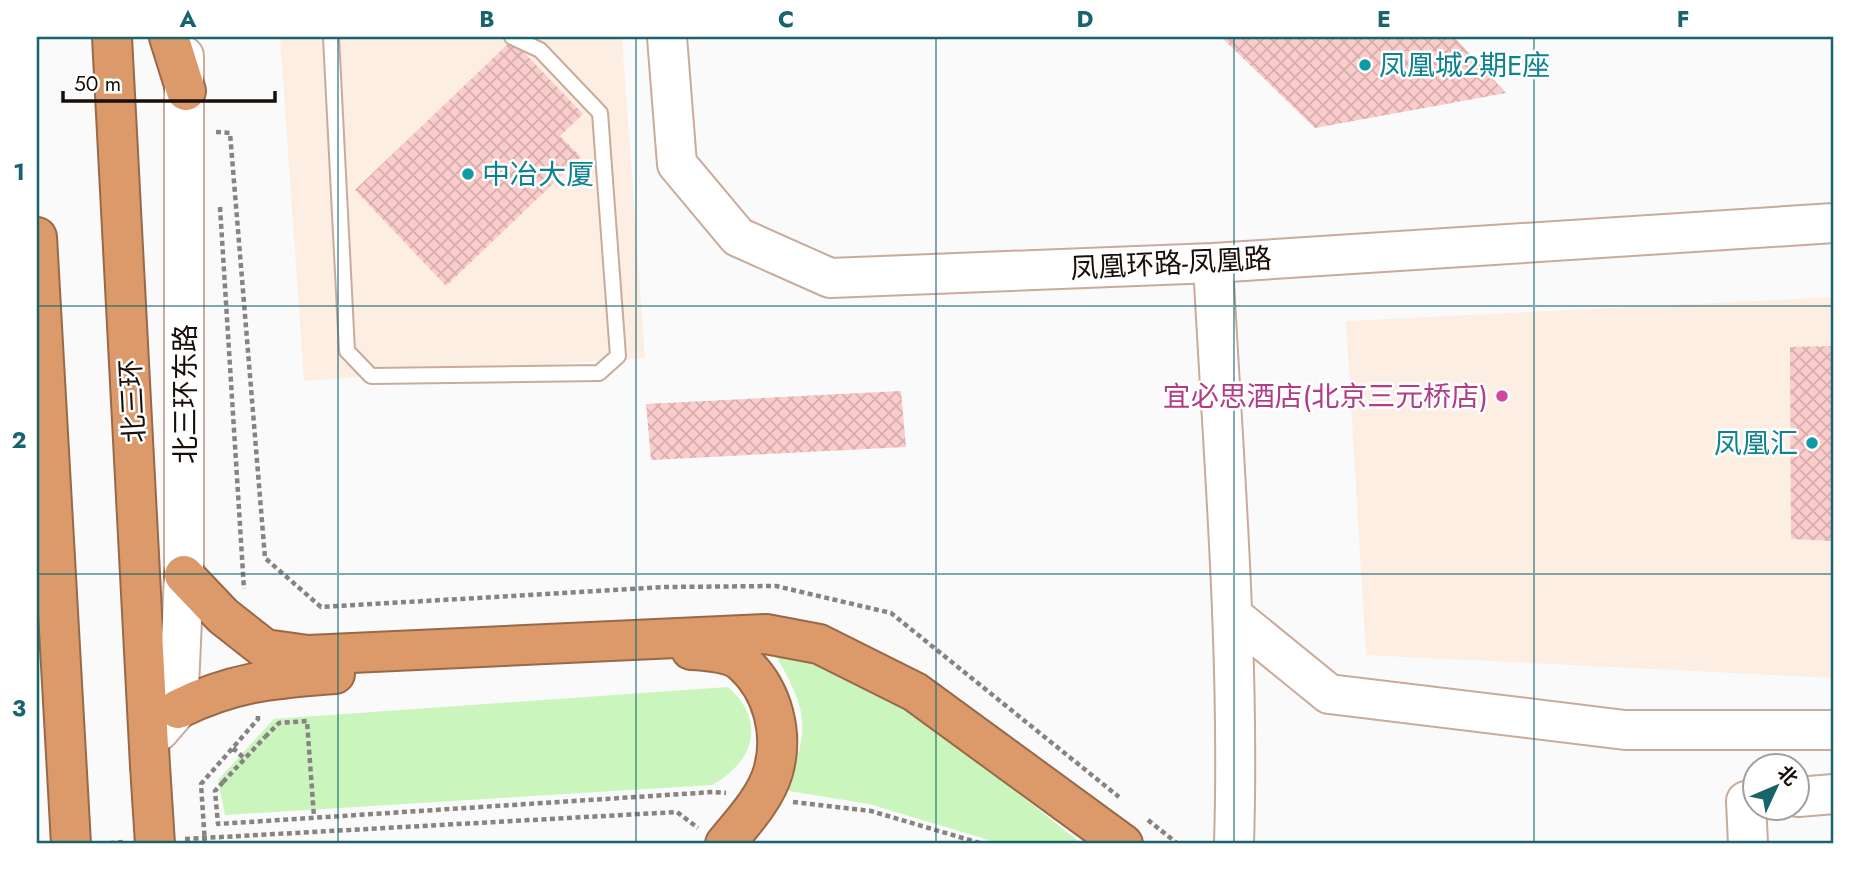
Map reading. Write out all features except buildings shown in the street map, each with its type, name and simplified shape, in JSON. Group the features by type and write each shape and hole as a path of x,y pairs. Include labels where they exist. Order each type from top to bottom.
{"highway":[{"name":"北三环","path":"112,37 156,842"},
{"path":"169,37 186,91"},
{"path":"37,237 71,844"},
{"path":"184,575 223,617 265,649 308,655 766,634 819,644 915,692 1135,831"},
{"path":"178,709 227,687 255,680 668,649 714,652 742,662 767,694 779,731 773,773 751,813 716,840"},
{"path":"38,734 67,782"}],"street":[{"name":"北三环东路","path":"178,709 184,575 186,91 182,37"},
{"name":"凤凰环路-凤凰路","path":"667,37 677,164 738,237 830,278 1213,263 1834,223"},
{"path":"1213,263 1232,615 1237,758 1234,844"},
{"path":"1232,615 1329,694 1625,730 1834,730"},
{"path":"150,754 178,709"},
{"path":"1812,796 1834,794"},
{"path":"1747,822 1748,844"}],"lane":[{"path":"331,37 347,351 371,376 599,373 618,355 600,113 541,50 512,37"}],"path":[{"path":"214,119 216,146"},
{"path":"215,132 230,133 265,558 321,607 666,587 776,586 891,613 1125,802"},
{"path":"219,201 244,587"},
{"path":"314,817 307,722 279,723 215,791 218,824 713,792 737,795"},
{"path":"233,748 245,759"},
{"path":"786,801 871,811 983,844"},
{"path":"88,844 677,812 716,840"},
{"path":"1135,831 1178,844"}],"shaded area":[{"path":"280,37 622,37 645,358 304,381"},
{"path":"1834,297 1834,678 1366,655 1346,321"}],"green space":[{"path":"772,649 824,664 902,701 1082,844 1002,844 869,804 783,790 799,750 802,718 799,703"},
{"path":"728,687 748,713 750,740 738,765 712,785 225,815 218,780 274,719"}],"place":[{"name":"凤凰城2期E座","path":"1365,65"},
{"name":"中冶大厦","path":"468,174"},
{"name":"宜必思酒店(北京三元桥店)","path":"1502,396"},
{"name":"凤凰汇","path":"1812,443"}]}
